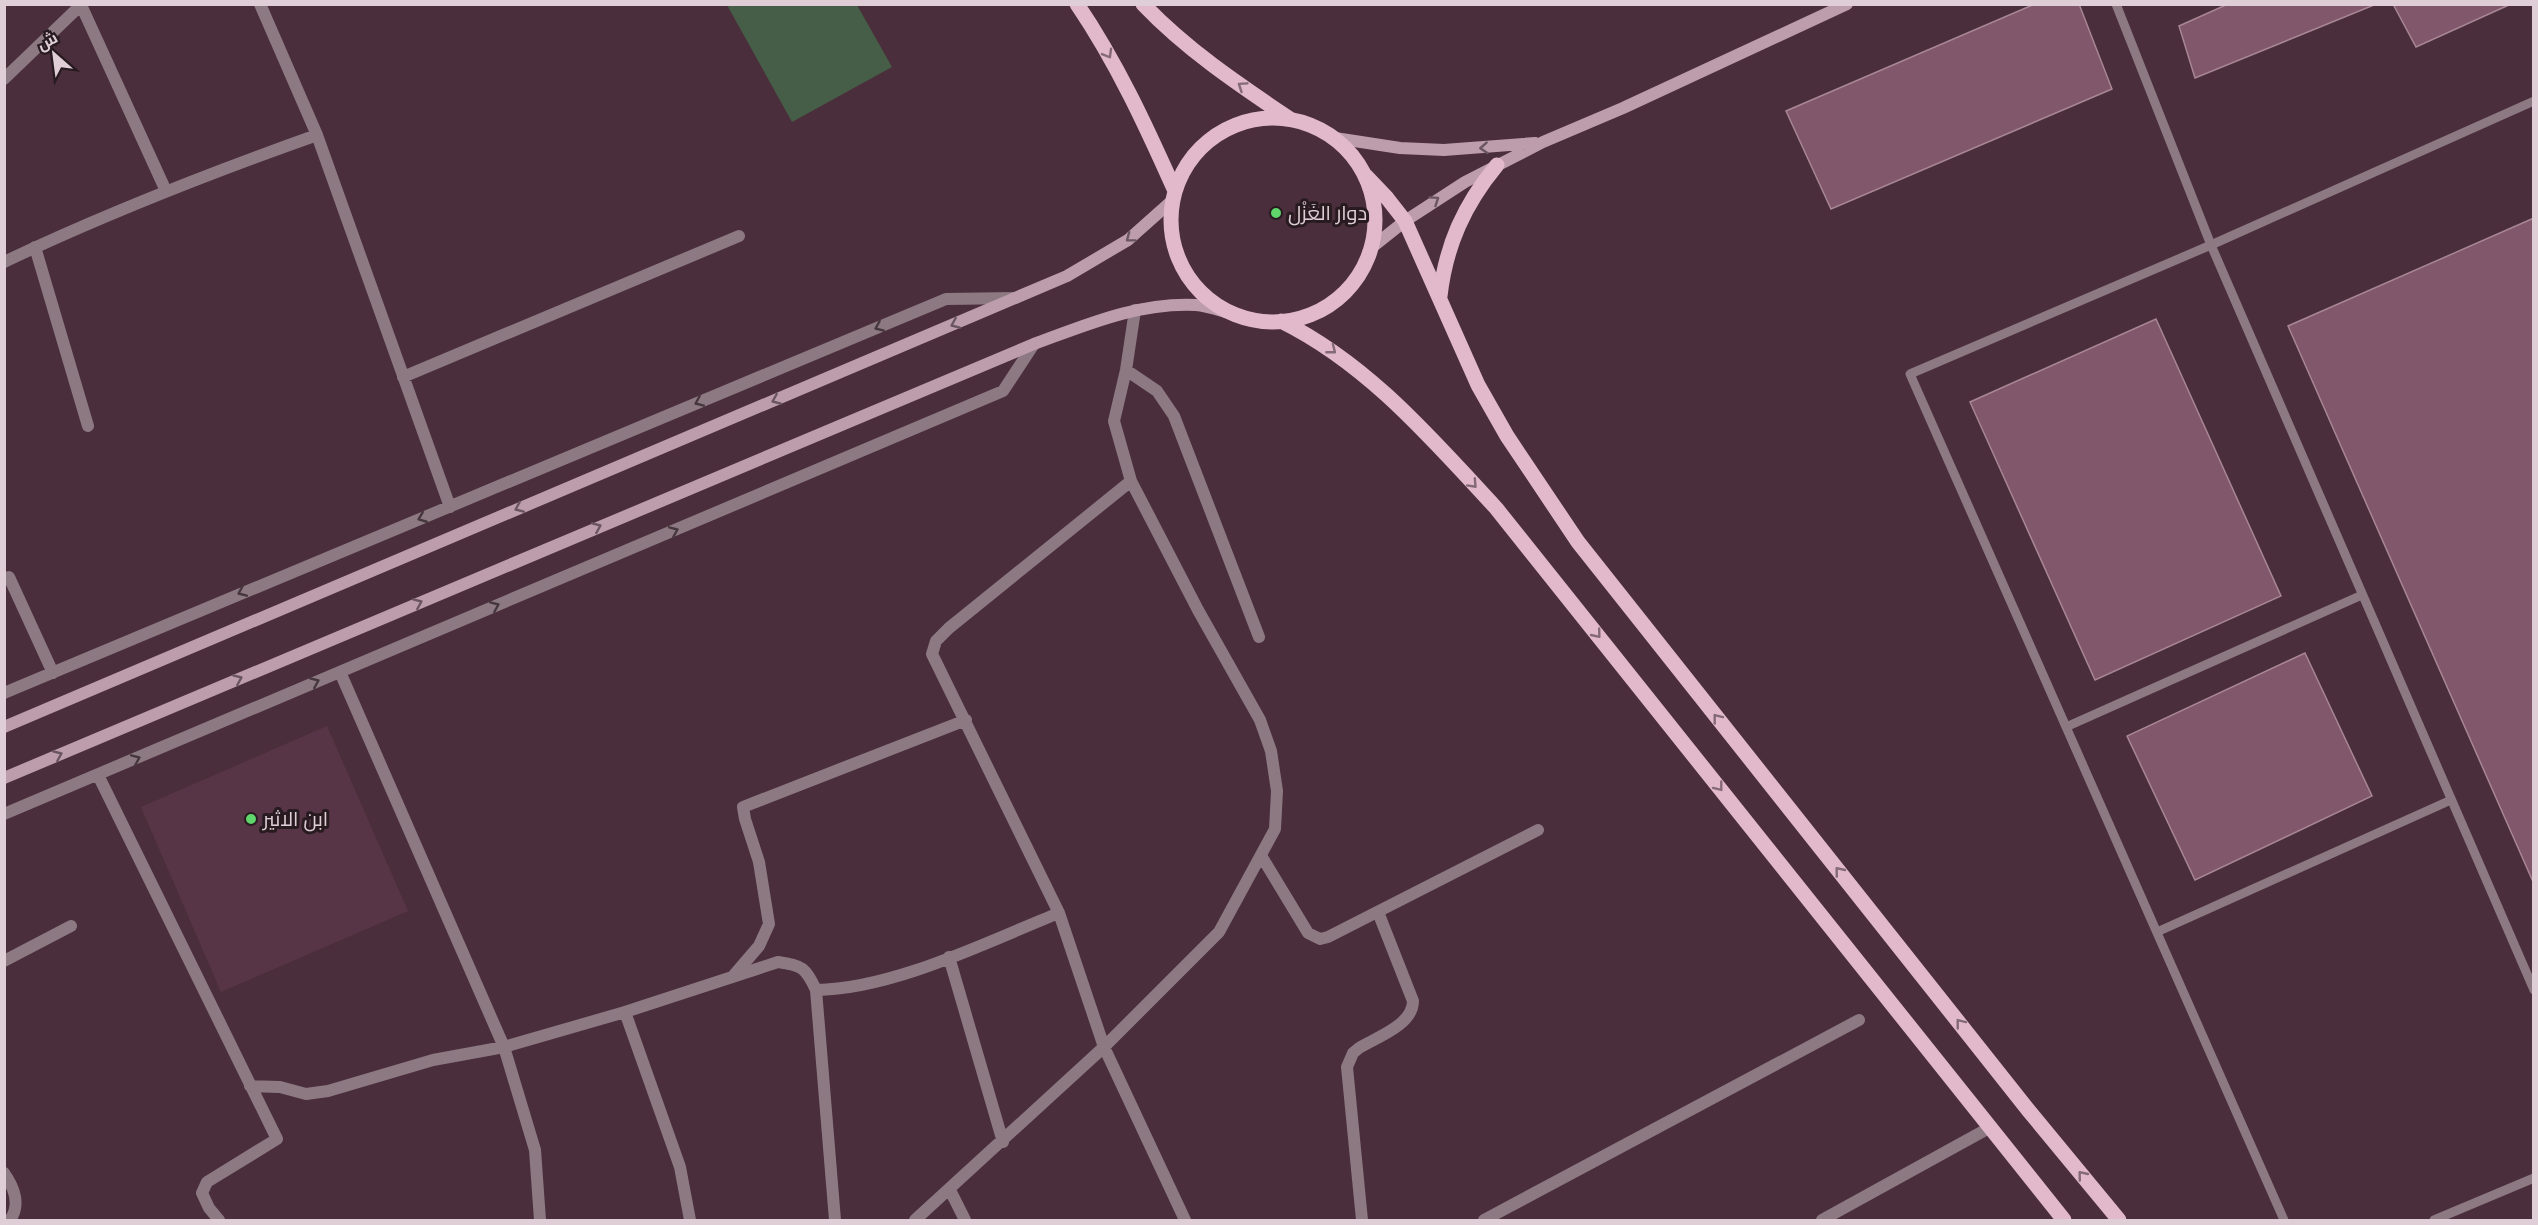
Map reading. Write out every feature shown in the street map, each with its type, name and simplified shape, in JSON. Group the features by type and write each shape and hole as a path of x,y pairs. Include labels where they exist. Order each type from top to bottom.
{"main road":[{"path":"1077,4 1095,30 1138,108 1174,195"},
{"path":"1143,4 1165,28 1200,57 1290,119"},
{"path":"1371,248 1440,197 1497,165 1847,4"},
{"path":"1233,314 1211,301 1194,284 1180,263 1173,240 1171,216 1174,195 1185,169 1199,149 1219,133 1241,123 1265,118 1290,119 1314,126 1335,138 1353,155 1366,176 1405,221 1478,385 1538,485 1578,542 2119,1221"},
{"path":"1335,138 1400,148 1444,150 1543,142"},
{"path":"1440,299 1443,270 1458,223 1478,189 1497,165"},
{"path":"4,778 1034,344 1135,310 1164,306 1198,305 1256,321 1281,321 1305,317 1328,306 1347,290 1362,271 1371,248 1375,216 1374,199 1366,176"},
{"path":"4,727 1067,276 1128,240 1174,195"},
{"path":"1281,321 1315,339 1374,384 1414,421 1496,508 2064,1221"}],"street":[{"path":"260,4 317,135 450,507"},
{"path":"4,79 82,5 166,191"},
{"path":"4,262 67,231 166,191 317,135"},
{"path":"403,377 739,236"},
{"path":"35,247 88,426"},
{"path":"4,693 946,299 1016,298"},
{"path":"915,1221 1104,1047 1219,932 1262,857 1275,829 1277,791 1271,751 1260,720 1198,610 1131,481 1114,421 1126,370 1135,310"},
{"path":"4,814 1003,392 1034,344"},
{"path":"1126,370 1157,391 1174,416 1259,637"},
{"path":"1131,481 936,641 932,654 1059,913 1104,1047 1185,1221"},
{"path":"9,577 53,673"},
{"path":"340,672 504,1047 535,1150 540,1221"},
{"path":"733,977 759,946 770,924 759,862 743,807 966,720"},
{"path":"98,775 276,1139 207,1182 202,1193 209,1208 219,1221"},
{"path":"1262,857 1308,933 1313,937 1328,937 1538,830"},
{"path":"1362,1221 1347,1066 1353,1053 1404,1022 1413,1009 1413,1001 1378,912"},
{"path":"816,990 838,990 921,968 1059,913"},
{"path":"4,961 71,926"},
{"path":"949,957 1003,1142"},
{"path":"250,1086 280,1087 306,1094 328,1091 433,1060 504,1047 625,1012 778,962 796,964 808,973 816,990 836,1221"},
{"path":"625,1012 680,1167 690,1221"},
{"path":"1484,1221 1859,1020"},
{"path":"1829,1219 1989,1128"},
{"path":"4,1173 15,1192 16,1201 10,1221"},
{"path":"950,1190 965,1221"}],"lane":[{"path":"2116,4 2211,245 2534,990"},
{"path":"2284,1221 1910,374 2211,245 2534,101"},
{"path":"2066,727 2362,595"},
{"path":"2157,932 2451,801"},
{"path":"2434,1221 2534,1178"}],"shaded area":[{"path":"327,726 408,911 221,992 141,807"}],"green space":[{"path":"727,5 857,5 892,67 792,122"}],"building":[{"path":"2035,4 2079,4 2112,89 1831,209 1786,111"},
{"path":"2228,4 2374,5 2195,78 2179,26"},
{"path":"2393,4 2511,4 2416,47"},
{"path":"2534,218 2534,884 2288,326"},
{"path":"2156,319 2281,596 2095,680 1970,402"},
{"path":"2305,653 2372,796 2195,880 2127,736"}],"place":[{"name":"دوار الغَزْل","path":"1276,213"},
{"name":"ابن الاثير","path":"251,819"}]}
